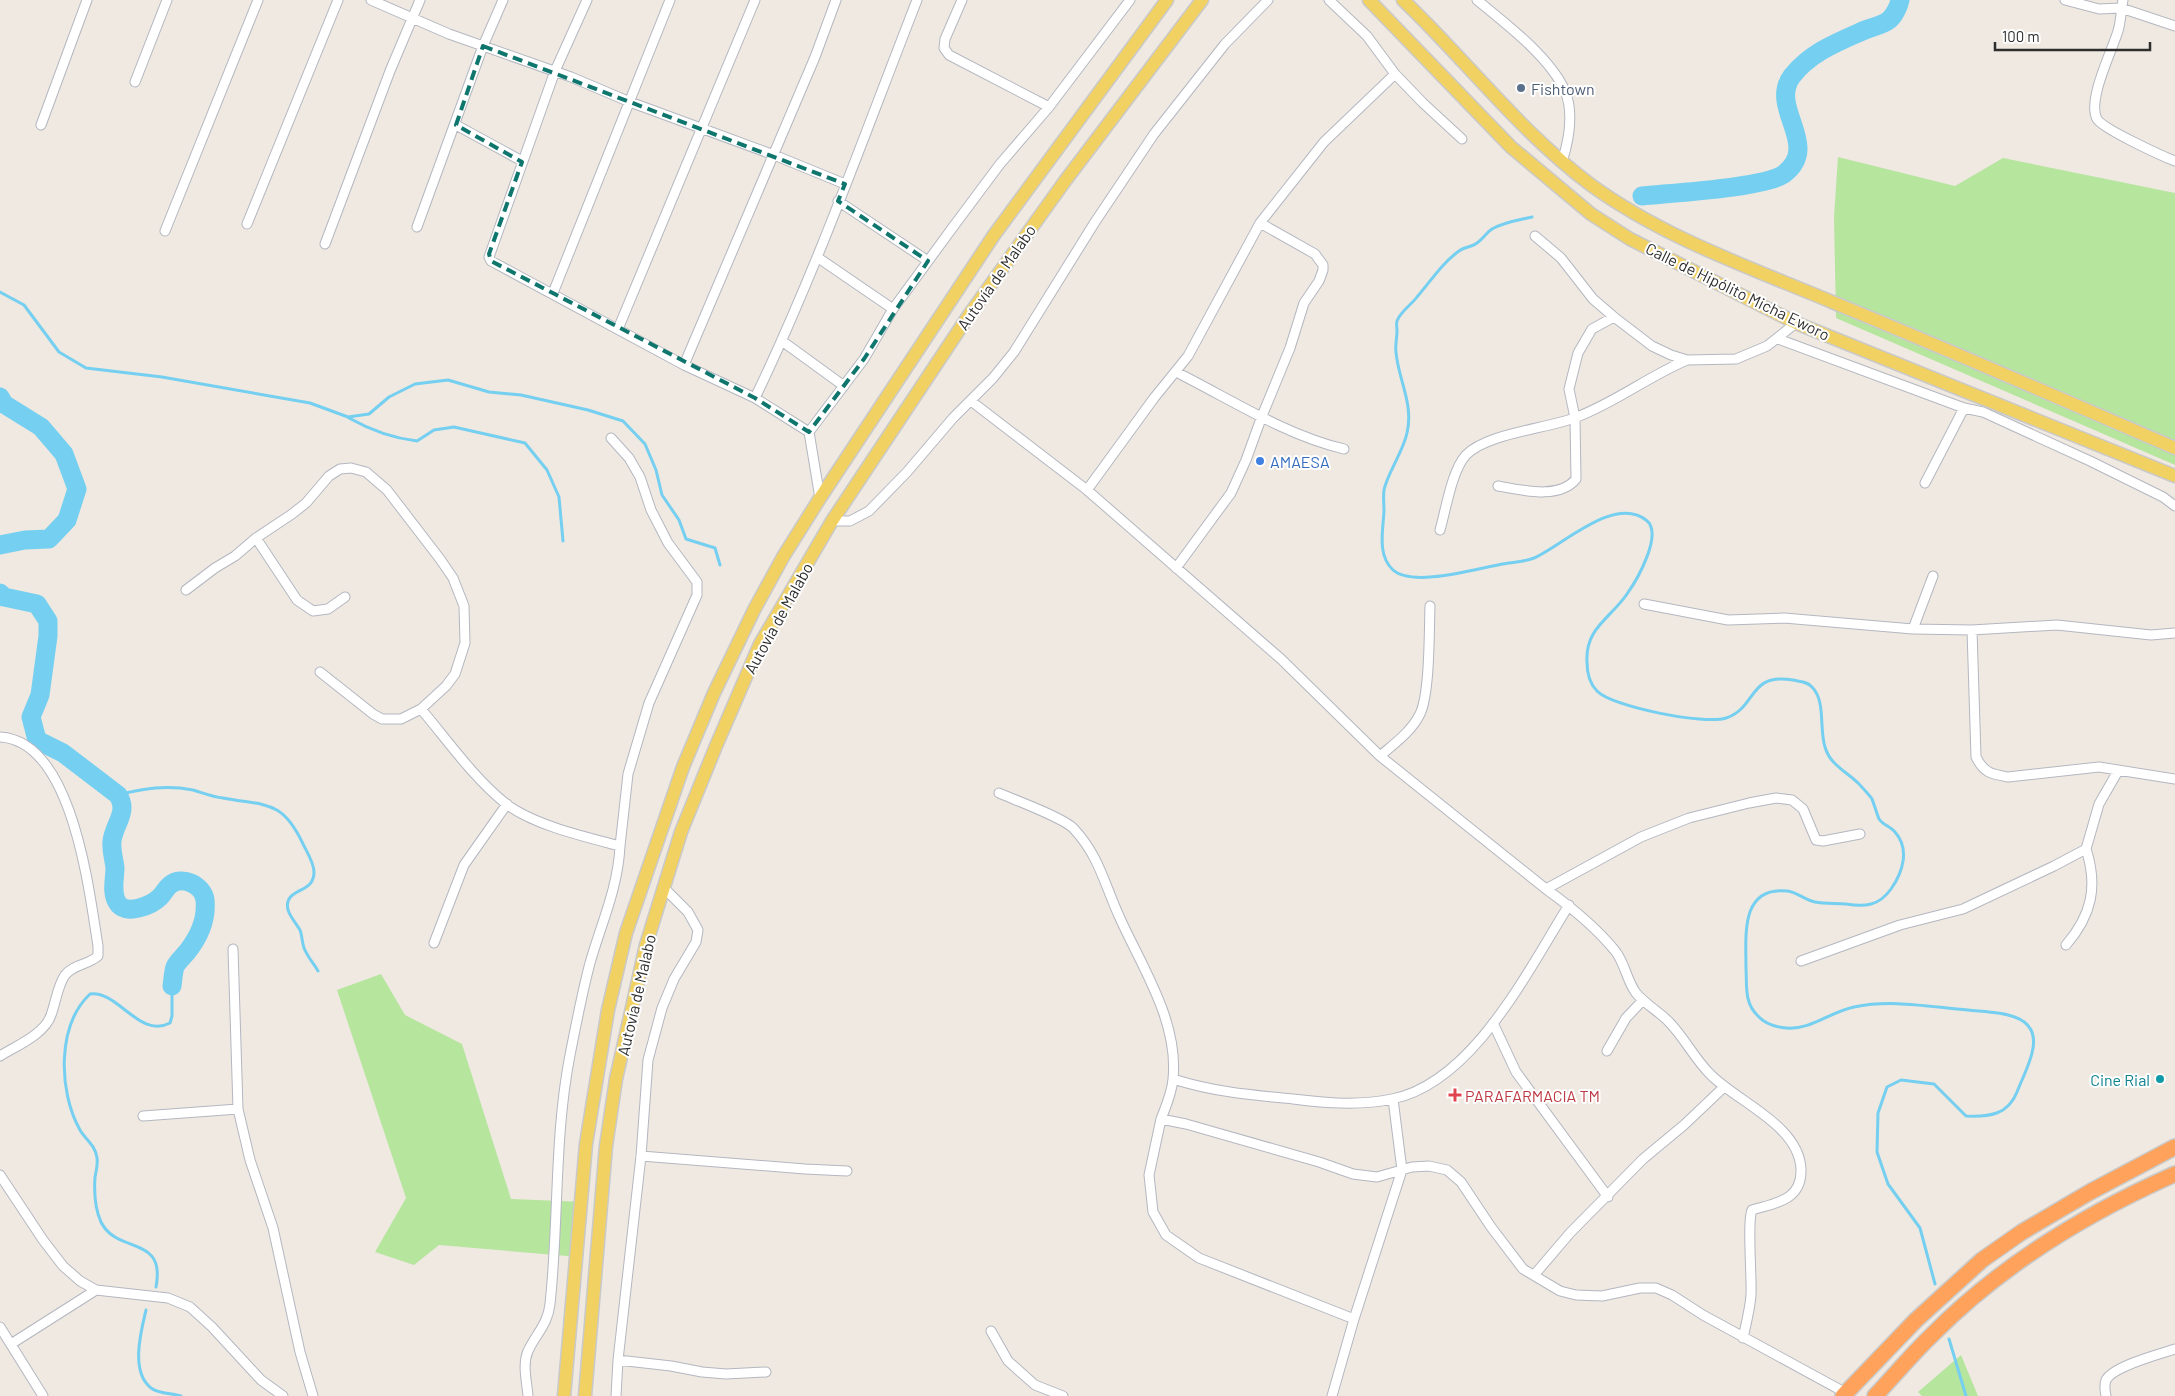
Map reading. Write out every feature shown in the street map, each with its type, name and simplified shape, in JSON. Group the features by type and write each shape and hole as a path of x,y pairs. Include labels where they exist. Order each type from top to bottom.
{"highway":[{"path":"1844,1394 1916,1320 1982,1260 2039,1222 2115,1178 2175,1147"},
{"path":"1875,1396 1932,1334 1971,1300 2026,1257 2102,1211 2175,1174"}],"main road":[{"name":"Autovía de Malabo","path":"564,1396 586,1144 608,1010 626,933 683,767 714,693 754,610 779,564 820,498 994,235 1167,0"},
{"name":"Autovía de Malabo","path":"585,1396 606,1146 616,1079 646,945 681,832 760,644 832,521 974,307 1065,181 1202,0"},
{"name":"Calle de Hipólito Micha Eworo","path":"1369,0 1511,147 1591,214 1630,239 1796,322 2175,476"},
{"name":"Calle de Hipólito Micha Eworo","path":"1404,0 1498,102 1562,162 1592,186 1633,212 1710,253 1832,302 2175,448"}],"street":[{"path":"41,125 87,0"},
{"path":"135,82 167,0"},
{"path":"165,231 258,0"},
{"path":"247,224 338,0"},
{"path":"371,0 483,46 555,71 630,102 774,155 845,184"},
{"path":"325,244 390,71 420,0"},
{"path":"418,227 483,46 503,0"},
{"path":"587,0 555,71 489,257 491,261 684,365 755,398 809,432"},
{"path":"553,293 670,0"},
{"path":"618,329 755,0"},
{"path":"684,365 774,155 836,0"},
{"path":"755,398 782,341 817,257 917,0"},
{"path":"962,0 945,39 944,48 949,55 1049,107"},
{"path":"820,498 809,432 864,359 893,308 1000,164 1049,107 1130,0"},
{"path":"832,521 850,521 869,511 907,472 940,432 985,388 1014,352 1095,222 1154,134 1225,44 1268,0"},
{"path":"1329,0 1367,36 1395,74 1462,139"},
{"path":"1477,0 1513,29 1533,49 1556,75 1565,91 1569,108 1568,139 1562,162"},
{"path":"2065,0 2099,9 2122,4 2175,26"},
{"path":"2122,4 2118,29 2096,95 2094,109 2098,120 2105,127 2143,145 2157,154 2175,161"},
{"path":"1087,490 1154,398 1188,356 1260,223 1324,142 1395,74"},
{"path":"456,125 522,162"},
{"path":"838,201 928,261"},
{"path":"1176,568 1231,493 1290,348 1304,303 1319,281 1323,265 1316,254 1260,223"},
{"path":"1535,236 1560,258 1593,299 1652,346 1671,355 1687,360 1736,359 1767,346 1778,339 1796,322"},
{"path":"817,257 893,308"},
{"path":"1498,486 1556,492 1570,486 1576,479 1576,418 1570,389 1578,353 1592,329 1614,317"},
{"path":"1778,339 1964,408 1983,412 2090,461 2163,497 2175,506"},
{"path":"782,341 844,386"},
{"path":"1440,530 1456,473 1465,456 1479,444 1576,418 1608,403 1662,371 1687,360"},
{"path":"1176,372 1211,392 1322,444 1344,449"},
{"path":"971,401 1087,490 1282,659 1380,756 1546,889 1570,905 1617,953 1635,992 1670,1022 1708,1073 1781,1129 1794,1147 1801,1169 1800,1185 1790,1197 1752,1210 1749,1217 1751,1231 1751,1298 1743,1338"},
{"path":"1925,482 1964,408"},
{"path":"528,1396 525,1364 528,1351 544,1327 550,1307 556,1236 561,1108 570,1055 591,963 618,874 628,774 649,703 697,595 697,582 668,542 650,510 640,477 628,458 611,438"},
{"path":"186,590 215,568 236,556 256,538 306,503 329,476 340,469 351,468 366,472 387,490 453,578 464,606 465,643 456,674 446,686 421,709 401,719 382,719 373,714 320,672"},
{"path":"256,538 298,600 313,611 328,609 345,597"},
{"path":"1913,629 1933,576"},
{"path":"1644,604 1728,620 1816,620 1913,629 1972,630 2057,625 2151,635 2175,633"},
{"path":"1380,756 1406,734 1420,714 1425,699 1430,606"},
{"path":"1972,630 1976,757 1982,768 1994,774 2008,777 2099,767 2175,779"},
{"path":"421,709 482,782 507,804 566,832 620,846"},
{"path":"0,737 12,738 23,744 36,754 56,779 77,835 88,883 98,946 98,956 91,962 79,964 66,974 57,992 51,1018 41,1030 0,1056"},
{"path":"2066,945 2076,934 2091,902 2092,866 2086,848 2099,804 2118,771"},
{"path":"999,793 1072,827 1094,854 1104,874 1118,914 1163,1012 1171,1044 1173,1079 1161,1119 1149,1174 1153,1212 1166,1235 1199,1258 1354,1319"},
{"path":"1546,889 1641,837 1689,818 1776,798 1792,800 1803,808 1816,840 1823,841 1860,834"},
{"path":"434,943 464,865 507,804"},
{"path":"1801,961 1900,925 1963,909 2054,866 2086,848"},
{"path":"616,1396 618,1360 641,1156 648,1060 662,1008 674,979 696,942 698,930 688,912 664,888"},
{"path":"1173,1079 1205,1089 1303,1100 1361,1103 1393,1099 1434,1081 1464,1058 1493,1023 1570,905"},
{"path":"233,949 238,1109 250,1160 273,1228 300,1352 313,1396"},
{"path":"1607,1051 1626,1018 1643,1000"},
{"path":"1493,1023 1516,1072 1608,1197"},
{"path":"1535,1274 1570,1233 1608,1197 1643,1159 1684,1125 1724,1087"},
{"path":"1332,1396 1354,1319 1402,1170 1393,1099"},
{"path":"143,1116 238,1109"},
{"path":"1161,1119 1186,1124 1319,1162 1353,1174 1377,1177 1402,1170 1430,1166 1447,1170 1461,1182 1491,1227 1523,1269 1535,1274 1560,1291 1602,1296 1640,1288 1656,1288 1672,1295 1703,1315 1844,1394"},
{"path":"641,1156 848,1171"},
{"path":"0,1175 43,1240 63,1266 80,1281 96,1290 168,1298 190,1307 212,1327 261,1380 283,1396"},
{"path":"11,1344 96,1290"},
{"path":"0,1327 43,1396"},
{"path":"991,1331 1008,1361 1035,1385 1063,1396"},
{"path":"2106,1396 2105,1382 2110,1374 2136,1362 2175,1349"},
{"path":"618,1360 726,1374 766,1372"}],"highlighted area":[{"path":"483,46 845,184 838,201 928,261 864,359 809,432 755,398 491,261 489,254 522,162 456,125"}],"green space":[{"path":"1838,157 1955,186 2003,158 2175,193 2175,465 1836,318 1834,217"},
{"path":"381,974 405,1015 462,1044 511,1199 586,1202 579,1257 439,1245 414,1265 375,1252 406,1198 337,990"},
{"path":"1961,1355 1978,1396 1922,1396 1918,1392"}],"waterway":[{"path":"1642,196 1738,186 1773,179 1784,174 1794,163 1798,151 1797,139 1786,101 1786,88 1792,76 1816,54 1845,39 1887,22 1900,0"},
{"path":"1532,217 1497,227 1475,244 1459,251 1441,267 1397,321 1397,362 1407,402 1409,422 1405,440 1384,490 1382,542 1385,557 1393,570 1402,575 1415,577 1446,575 1534,558 1588,525 1619,514 1633,514 1646,520 1651,526 1651,545 1642,568 1631,587 1620,603 1594,632 1590,641 1587,650 1587,670 1590,681 1597,691 1621,703 1659,713 1715,720 1726,718 1736,713 1754,692 1768,681 1778,679 1793,680 1812,687 1821,707 1823,740 1827,753 1871,798 1879,819 1893,830 1900,839 1903,860 1899,875 1891,889 1882,899 1871,904 1819,903 1787,891 1772,892 1761,896 1753,905 1747,928 1747,988 1750,1006 1767,1023 1786,1028 1812,1024 1845,1009 1868,1005 1911,1004 1991,1012 2014,1017 2024,1022 2030,1029 2034,1039 2031,1058 2017,1092 2008,1106 1997,1113 1982,1116 1966,1116 1934,1084 1901,1080 1887,1087 1878,1113 1877,1152 1888,1184 1920,1228 1935,1284"},
{"path":"0,292 24,305 59,352 86,368 162,377 310,403 348,417 369,414 389,397 415,384 448,380 489,392 521,395 588,410 623,421 645,444 656,470 662,495 679,520 686,539 715,548 720,565"},
{"path":"0,397 4,404 41,427 64,454 77,489 67,520 49,539 25,540 0,545"},
{"path":"349,418 382,433 417,441 434,430 454,427 525,443 547,470 559,497 563,541"},
{"path":"0,593 4,597 37,604 48,621 48,636 40,695 31,717 37,740 63,753 118,795 121,801 120,818 113,835 112,844 115,868 114,889 117,902 126,909 145,906 160,897 170,885 180,881 186,881 196,886 203,895 205,914 201,928 191,946 176,965 172,986"},
{"path":"118,795 156,788 183,788 216,797 261,804 271,807 288,819 308,854 314,872 311,883 292,895 287,907 300,930 305,951 318,971"},
{"path":"156,1287 157,1270 154,1259 147,1252 118,1239 108,1232 101,1222 97,1212 95,1194 96,1154 80,1130 73,1114 68,1097 64,1059 71,1023 79,1007 90,994 110,999 138,1020 148,1025 159,1026 170,1023 172,1016 172,986"},
{"path":"146,1310 139,1351 141,1372 145,1381 154,1390 181,1396"},
{"path":"1949,1339 1966,1396"}],"place":[{"name":"Fishtown","path":"1521,88"},
{"name":"AMAESA","path":"1260,461"},
{"name":"Cine Rial","path":"2160,1079"},
{"name":"PARAFARMACIA TM","path":"1455,1095"}]}
